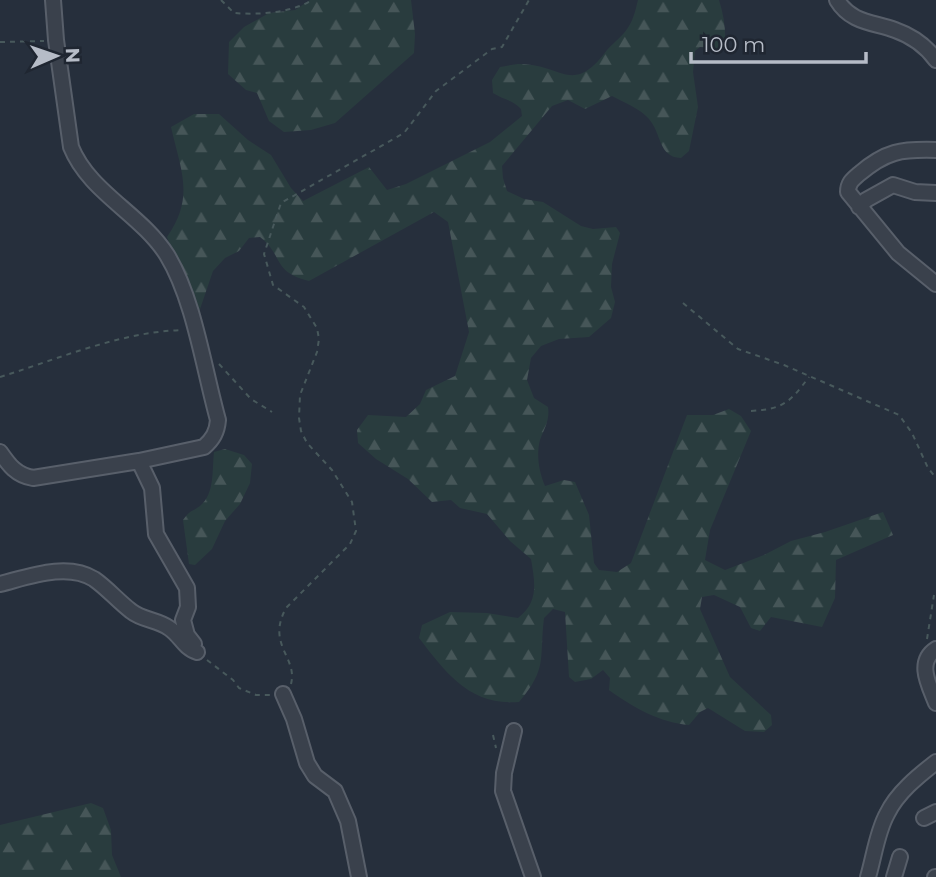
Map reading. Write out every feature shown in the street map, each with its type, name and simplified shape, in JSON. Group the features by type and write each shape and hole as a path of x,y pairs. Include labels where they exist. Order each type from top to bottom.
{"street":[{"path":"0,452 11,468 22,476 33,478 139,461 204,447 212,440 217,430 218,420 186,296 167,255 145,226 76,161 71,147 53,0"},
{"path":"837,0 846,12 856,19 910,36 923,45 936,60"},
{"path":"936,150 907,149 874,161 850,181 848,186 850,197 898,253 936,284"},
{"path":"859,207 893,185 915,192 936,193"},
{"path":"139,461 152,488 156,534 187,589 188,607 183,620 184,627 197,652"},
{"path":"0,584 44,574 85,574 142,618 167,626 190,650 197,652"},
{"path":"931,653 925,668 936,703"},
{"path":"283,694 294,719 307,763 315,776 335,791 348,821 359,877"},
{"path":"514,731 504,773 503,791 533,877"},
{"path":"868,877 890,807 936,762"},
{"path":"894,877 900,857"}],"path":[{"path":"221,0 234,13 249,14 295,7 312,0"},
{"path":"197,652 247,692 256,695 283,694 293,680 292,669 283,652 279,621 286,608 351,544 356,531 352,502 332,470 307,443 301,432 298,403 317,352 319,339 317,328 304,307 273,285 264,254 281,203 404,133 436,91 492,49 502,47 529,0"},
{"path":"0,42 56,40"},
{"path":"683,303 738,349 784,365 899,415 936,478"},
{"path":"0,377 108,344 165,331 183,330"},
{"path":"213,359 251,399 272,412"},
{"path":"751,411 767,410 786,404 809,377"},
{"path":"931,653 925,653 934,595"}],"green space":[{"path":"310,0 411,0 414,53 335,123 311,130 284,132 269,121 257,93 246,90 228,74 229,42 244,27 269,13 295,10"},
{"path":"638,0 719,0 725,47 700,47 695,51 693,72 698,107 689,151 681,158 668,154 646,115 612,96 585,109 568,100 552,106 502,166 507,191 524,199 543,202 581,226 593,229 616,227 620,233 612,264 611,287 615,302 611,318 589,337 559,339 541,346 531,358 527,380 534,398 548,407 539,446 540,469 545,486 564,480 575,482 589,515 594,563 599,570 617,572 631,563 687,415 713,415 729,409 741,416 751,431 710,530 705,560 725,570 791,541 883,512 893,535 836,560 835,598 822,627 771,617 760,631 751,628 740,607 714,595 702,597 700,609 730,677 771,715 772,725 764,732 745,731 708,708 700,712 689,725 657,718 609,690 610,678 603,670 591,679 575,682 569,677 565,612 553,609 544,618 538,671 519,702 486,699 473,693 450,675 419,638 422,625 450,612 487,613 518,618 525,612 534,592 531,559 510,541 487,514 460,508 451,500 432,502 408,479 376,459 358,443 357,430 368,415 406,417 420,404 426,390 455,376 469,332 448,222 434,212 309,281 289,273 260,237 249,238 239,251 225,258 213,271 199,312 192,307 167,237 176,223 183,196 182,171 171,127 194,114 219,114 248,140 271,155 291,188 303,201 369,167 387,190 406,184 490,142 522,116 518,106 493,93 492,80 500,67 521,64 567,75 585,72 627,29"},
{"path":"225,449 244,455 252,464 250,483 240,504 225,521 212,549 195,565 189,564 183,520 205,501 212,481 214,452"},
{"path":"91,803 103,808 111,830 112,855 121,877 0,877 0,825"}]}
